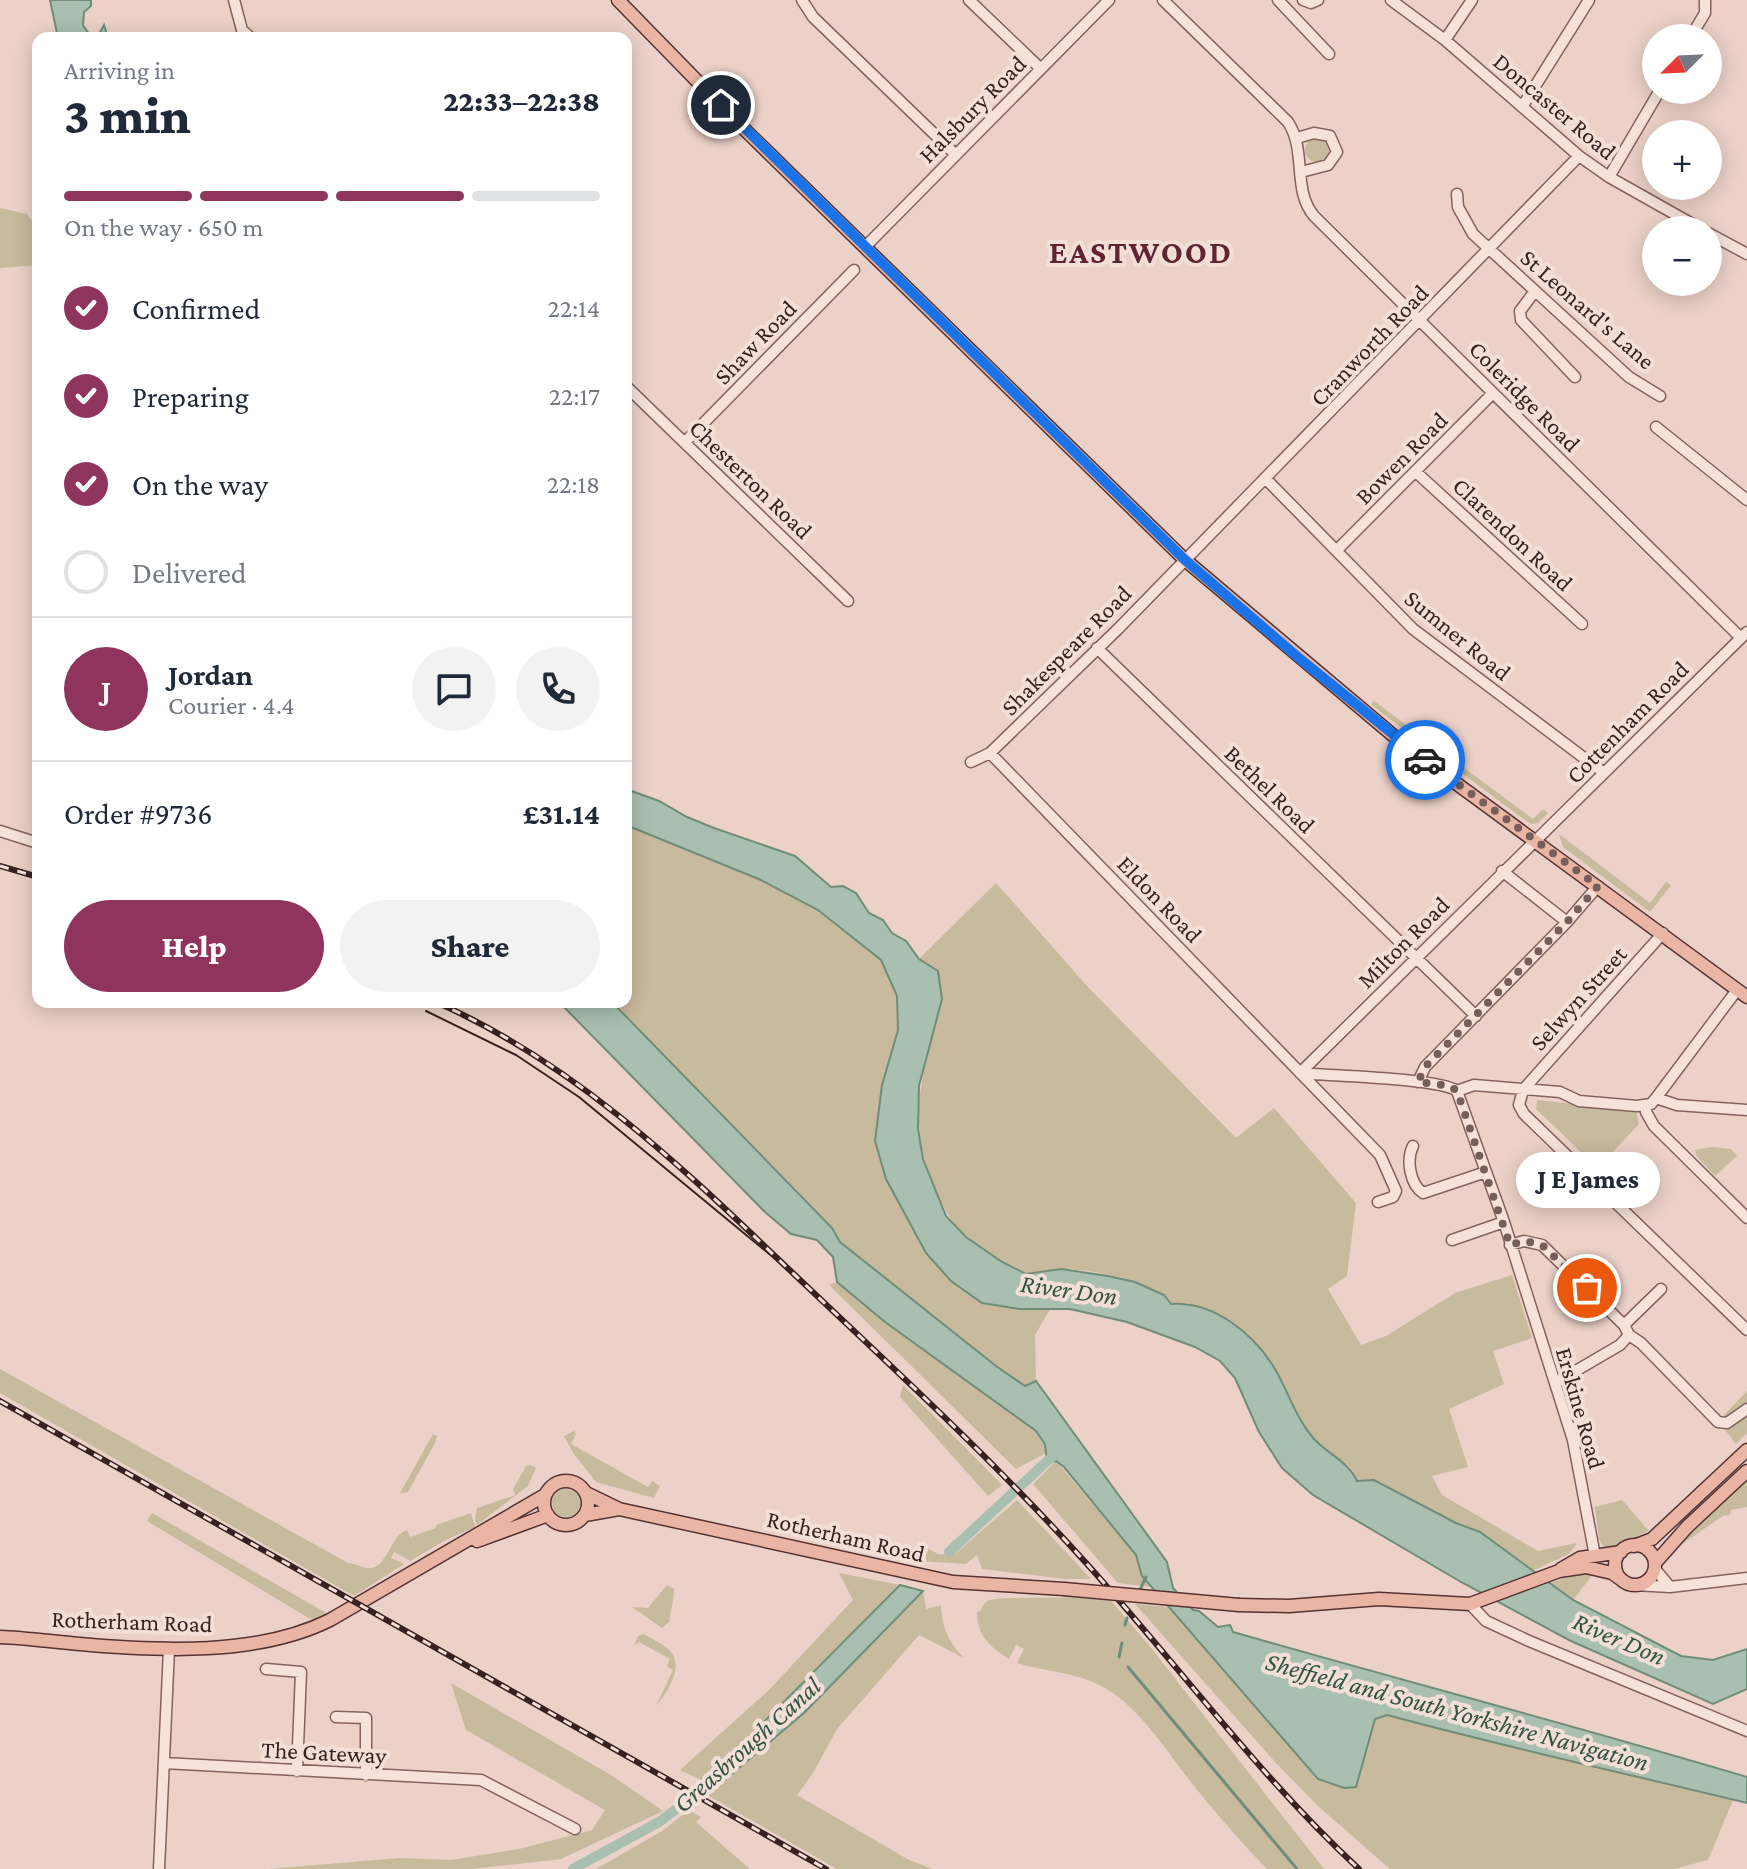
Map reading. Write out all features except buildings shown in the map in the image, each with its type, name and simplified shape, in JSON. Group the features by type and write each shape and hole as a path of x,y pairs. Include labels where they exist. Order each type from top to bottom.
{"main road":[{"path":"618,0 1184,559 1408,748 1742,993"},
{"path":"1554,1573 1580,1558 1621,1552 1652,1539 1747,1450"},
{"path":"1470,1604 1554,1573 1586,1567 1612,1573 1630,1584 1650,1579 1655,1566 1687,1527 1747,1471"},
{"name":"Rotherham Road","path":"0,1637 169,1649 242,1645 304,1632 330,1620 545,1495 553,1484 568,1480 586,1493 619,1509 946,1580 1239,1605 1289,1606 1379,1599 1470,1604"},
{"path":"585,1515 586,1493"},
{"path":"545,1495 544,1509 548,1515"},
{"name":"Rotherham Road","path":"433,1558 529,1520 548,1515 556,1523 568,1525 585,1515 619,1509"},
{"path":"1634,1546 1648,1550 1655,1566"},
{"path":"1621,1552 1615,1565 1616,1571 1630,1584"}],"street":[{"path":"234,0 244,32"},
{"path":"802,0 813,17 955,154"},
{"path":"969,0 1040,68"},
{"name":"Halsbury Road","path":"865,247 1108,0"},
{"path":"1163,0 1288,122 1297,138 1323,134 1330,136 1336,146 1335,157 1328,165 1301,172"},
{"path":"1278,0 1329,54"},
{"path":"1303,0 1311,3 1318,0"},
{"name":"Doncaster Road","path":"1391,0 1445,40 1579,156 1609,177 1679,216"},
{"path":"1445,40 1472,0"},
{"path":"1522,107 1589,0"},
{"path":"1698,24 1705,13 1705,0"},
{"path":"1609,177 1652,104"},
{"name":"Coleridge Road","path":"1297,138 1308,209 1744,635"},
{"name":"Cranworth Road","path":"1184,559 1579,156"},
{"name":"St Leonard's Lane","path":"1457,194 1458,207 1469,229 1629,377 1660,396"},
{"name":"Doncaster Road","path":"1722,240 1747,254"},
{"name":"Shaw Road","path":"685,442 854,270"},
{"path":"1535,291 1520,311 1521,320 1575,377"},
{"name":"Chesterton Road","path":"632,392 848,601"},
{"name":"Bowen Road","path":"1337,550 1417,473 1493,393"},
{"path":"1656,427 1747,500"},
{"name":"Clarendon Road","path":"1417,473 1582,624"},
{"name":"Sumner Road","path":"1265,478 1413,629 1604,773"},
{"name":"Shakespeare Road","path":"971,762 990,753 1184,559"},
{"name":"Cottenham Road","path":"1534,841 1744,635"},
{"name":"Bethel Road","path":"1097,648 1476,1016"},
{"name":"Eldon Road","path":"990,753 1384,1161 1396,1191 1393,1197 1378,1202"},
{"path":"0,831 32,841"},
{"name":"Milton Road","path":"1300,1073 1534,841"},
{"path":"1502,871 1567,922"},
{"path":"1418,1082 1425,1067 1567,922 1598,886"},
{"name":"Selwyn Street","path":"1523,1090 1663,933"},
{"path":"1742,993 1651,1102 1649,1120 1747,1218"},
{"path":"1300,1073 1418,1082 1450,1086 1457,1091 1474,1085 1560,1092 1579,1101 1651,1102 1747,1110"},
{"path":"1523,1090 1518,1100 1524,1114 1747,1330"},
{"name":"Erskine Road","path":"1457,1091 1504,1222 1576,1451 1595,1556"},
{"path":"1413,1146 1409,1158 1412,1177 1416,1188 1423,1193 1486,1172"},
{"path":"1452,1240 1504,1222"},
{"path":"1510,1245 1524,1241 1542,1245 1718,1422 1727,1423 1743,1412"},
{"path":"1555,1383 1620,1345 1626,1330 1661,1289"},
{"path":"1655,1566 1670,1587"},
{"path":"1630,1584 1670,1587 1747,1578"},
{"path":"1470,1604 1486,1621 1529,1641 1747,1731"},
{"path":"159,1869 169,1649"},
{"path":"266,1669 301,1672 297,1771"},
{"path":"336,1717 366,1718 366,1775"},
{"name":"The Gateway","path":"164,1763 481,1780 575,1829"}],"shaded area":[{"path":"1317,138 1328,145 1329,150 1322,161 1317,162 1306,155 1305,150 1312,139"},
{"path":"0,208 27,214 32,221 32,265 0,268"},
{"path":"1374,701 1533,819 1543,809 1548,813 1538,823 1526,821 1383,714 1371,704"},
{"path":"632,827 761,880 818,911 881,960 897,996 898,1030 882,1085 907,1215 926,1253 1019,1309 1050,1309 1035,1335 1036,1381 1025,1386 996,1366 840,1242 832,1228 618,1008 632,1008"},
{"path":"1559,834 1650,903 1666,882 1671,885 1650,912 1563,847"},
{"path":"996,883 1088,987 1236,1138 1274,1108 1356,1203 1347,1276 1328,1289 1361,1345 1386,1336 1455,1293 1512,1275 1532,1338 1493,1351 1504,1384 1449,1409 1468,1467 1432,1476 1442,1495 1538,1551 1577,1543 1569,1554 1532,1571 1480,1532 1357,1481 1351,1468 1316,1441 1293,1410 1276,1371 1188,1303 1171,1304 1151,1289 1106,1274 1063,1269 1031,1274 1020,1272 979,1246 956,1225 933,1184 920,1135 924,1069 942,999 919,959"},
{"path":"1537,1100 1636,1111 1639,1124 1612,1153 1623,1169 1610,1180 1536,1109"},
{"path":"1712,1147 1731,1149 1737,1156 1715,1176 1695,1150"},
{"path":"837,1282 885,1322 1036,1431 1045,1444 1046,1453 1016,1469 829,1285"},
{"path":"0,1369 348,1563 374,1567 384,1559 396,1538 407,1530 410,1537 471,1513 475,1527 410,1561 394,1552 391,1558 404,1564 354,1596 0,1393"},
{"path":"903,1385 1002,1485 988,1496 900,1397"},
{"path":"1747,1391 1747,1433 1736,1444 1722,1426 1724,1415"},
{"path":"574,1431 576,1434 571,1444 648,1487 652,1481 660,1486 654,1498 596,1482 564,1436"},
{"path":"433,1434 437,1436 435,1443 408,1492 400,1493"},
{"path":"1056,1461 1136,1555 1142,1576 1151,1587 1118,1583 1033,1484"},
{"path":"526,1466 536,1468 528,1486 477,1525 477,1508 515,1495 513,1489"},
{"path":"1747,1478 1747,1507 1731,1510 1730,1515 1723,1516 1672,1551"},
{"path":"566,1489 576,1493 580,1503 576,1513 566,1517 556,1513 552,1503 556,1493"},
{"path":"1017,1500 1091,1579 982,1569 977,1555 966,1564 920,1561 929,1549 938,1554 955,1554"},
{"path":"1622,1500 1649,1531 1613,1548 1604,1547 1599,1539 1595,1507"},
{"path":"152,1513 328,1614 312,1620 147,1521"},
{"path":"1581,1572 1593,1574 1573,1600 1550,1583"},
{"path":"839,1573 900,1585 750,1736 701,1780 680,1770 768,1691 853,1600"},
{"path":"667,1585 674,1589 674,1594 669,1622 662,1628 632,1607 648,1608"},
{"path":"923,1591 926,1609 941,1605 947,1634 964,1658 919,1635 837,1729 797,1795 909,1860 933,1869 837,1869 707,1795 804,1713"},
{"path":"1073,1597 1111,1601 1324,1869 1267,1869 1206,1801 1150,1728 1129,1706 1095,1683 1017,1663 1024,1649 1016,1645 1009,1659 990,1645 979,1627 977,1611 980,1612 992,1599"},
{"path":"1135,1604 1168,1607 1318,1779 1357,1783 1375,1719 1386,1715 1733,1800 1708,1860 1674,1869 1390,1869 1317,1805 1275,1762"},
{"path":"644,1634 671,1652 676,1666 672,1680 656,1706 673,1670 667,1666 670,1659 639,1642 634,1646 638,1636"},
{"path":"451,1683 611,1775 663,1811 561,1859 471,1869 269,1869 399,1858 451,1860 519,1849 592,1830 605,1810 466,1730"},
{"path":"689,1810 701,1817 696,1822 750,1869 596,1869 662,1831"}],"water":[{"path":"50,0 91,0 91,6 84,12 83,25 88,32 57,32"},
{"name":"River Don","path":"632,791 714,828 795,856 831,887 843,886 856,893 869,913 883,920 892,933 906,941 919,959 938,971 942,999 919,1086 918,1129 923,1159 946,1216 966,1237 1026,1274 1061,1269 1135,1282 1164,1295 1171,1304 1202,1308 1231,1322 1266,1356 1307,1431 1349,1468 1357,1481 1374,1480 1456,1523 1480,1532 1573,1600 1681,1656 1713,1660 1747,1649 1747,1689 1713,1704 1571,1641 1461,1582 1313,1495 1282,1468 1259,1432 1235,1378 1220,1361 1195,1347 1127,1322 1070,1309 1019,1309 982,1303 951,1281 926,1253 886,1179 875,1141 882,1085 898,1030 897,996 881,960 818,910 761,880 632,827"},
{"name":"Sheffield and South Yorkshire Navigation","path":"565,1008 618,1008 832,1228 840,1242 996,1366 1025,1386 1036,1381 1167,1562 1173,1588 1193,1610 1199,1611 1218,1627 1230,1625 1233,1632 1747,1777 1747,1803 1387,1715 1375,1719 1356,1787 1344,1788 1318,1779 1142,1576 1136,1555 1064,1467 1056,1461 1047,1462 1045,1444 1036,1431 885,1322 837,1282 833,1257 817,1240 791,1234 765,1212"},
{"path":"900,1585 923,1591 804,1713 707,1795 697,1791 701,1780 750,1736"}],"waterway":[{"name":"Greasbrough Canal","path":"949,1552 1056,1453"},
{"path":"1139,1592 1146,1577"},
{"path":"1125,1625 1127,1618"},
{"path":"1119,1657 1122,1643"},
{"path":"1128,1667 1297,1869"},
{"name":"Greasbrough Canal","path":"573,1869 659,1822 710,1784"}],"tram line":[{"path":"426,1011 516,1055 579,1097 791,1272"}],"railway":[{"path":"0,866 32,875"},
{"path":"448,1008 531,1053 575,1083 659,1149 738,1221 935,1408 1050,1524 1287,1796 1359,1869"},
{"path":"0,1401 826,1869"}],"way so far":[{"path":"1425,760 1598,886 1567,922 1425,1067 1418,1082 1450,1086 1457,1091 1510,1245 1524,1241 1542,1245 1587,1288"}],"place":[{"name":"J E James","path":"1587,1288"}],"district":[{"name":"EASTWOOD","path":"1141,252"}],"route":[{"path":"721,105 1184,559 1300,659 1425,760"}]}
